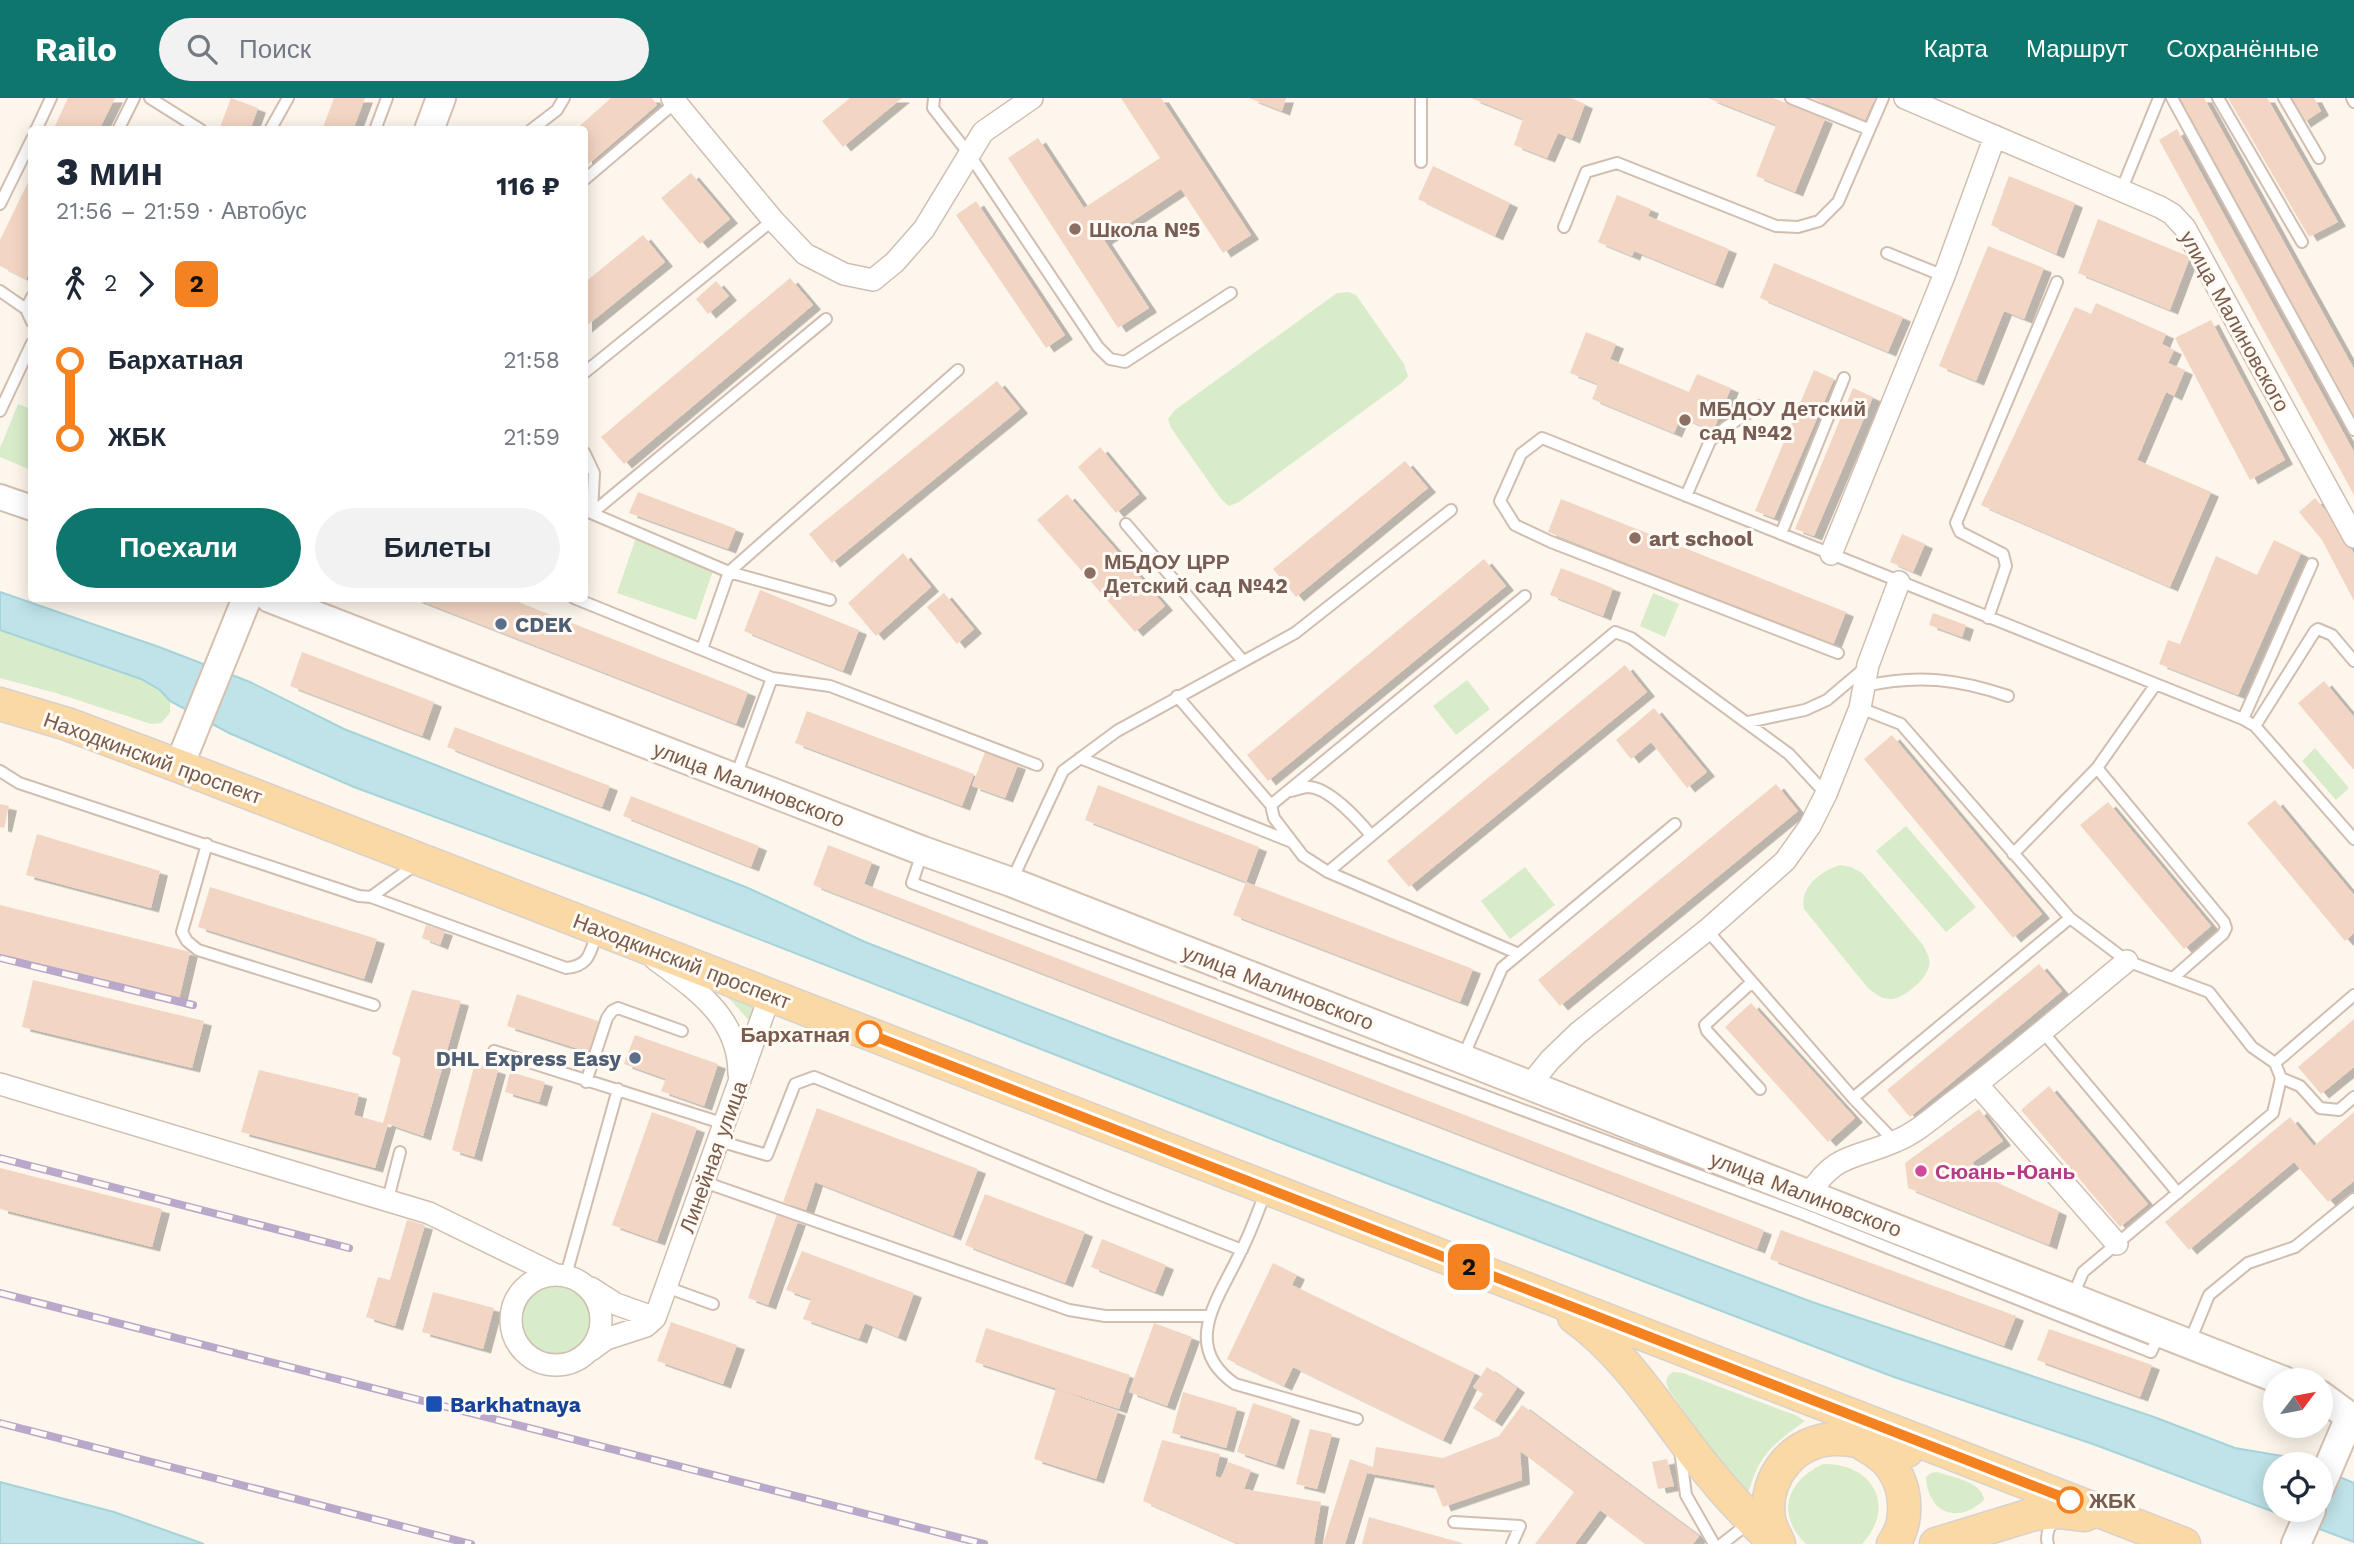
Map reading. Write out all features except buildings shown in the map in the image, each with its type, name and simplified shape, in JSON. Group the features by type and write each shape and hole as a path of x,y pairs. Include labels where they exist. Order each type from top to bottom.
{"main road":[{"path":"430,126 441,98"},
{"path":"180,766 245,602"},
{"name":"улица Малиновского","path":"280,602 1529,1086 1804,1204 2072,1298 2263,1373"},
{"name":"Находкинский проспект","path":"0,704 67,724 180,766 2184,1544"},
{"path":"1512,1284 1568,1313 1595,1332 1642,1384 1707,1471 1778,1544"},
{"path":"1754,1378 1814,1410 1859,1443 1878,1452 1893,1469 1904,1494 1904,1517 1894,1544"},
{"path":"2333,1403 2353,1415 2333,1456"},
{"path":"1756,1521 1777,1471 1792,1454 1817,1441 1839,1438 1932,1455 1997,1471"},
{"path":"1936,1544 1983,1537 2034,1514 2060,1511 2141,1527"},
{"path":"2298,1540 2306,1522"}],"street":[{"path":"674,100 805,254 844,274 873,280 895,262 924,229 983,132 1032,98"},
{"name":"улица Малиновского","path":"1905,98 2172,214 2185,228 2354,537"},
{"path":"1831,554 1944,276 1995,136"},
{"path":"0,497 28,507"},
{"path":"1529,1086 1550,1060 1578,1033 1707,930 1785,861 1810,826 1826,794 1860,708 1868,665 1899,582"},
{"path":"634,942 707,999 721,1017 739,1058 739,1084"},
{"path":"1804,1204 1818,1180 1841,1161 1895,1142 1925,1123 1977,1084 2127,961"},
{"name":"Линейная улица","path":"655,1318 770,995"},
{"path":"0,1084 429,1213 568,1278 616,1304 655,1318 646,1326 606,1339 590,1352 575,1362 558,1366 544,1364 527,1355 515,1340 510,1321 513,1304 522,1289 536,1279 568,1278 597,1299 602,1318 599,1336 590,1352"},
{"path":"1977,1084 2117,1244"}],"lane":[{"path":"38,126 51,98"},
{"path":"120,126 134,98"},
{"path":"150,98 195,126"},
{"path":"272,126 288,98"},
{"path":"376,126 387,98"},
{"path":"536,126 557,110 564,98"},
{"path":"934,98 933,108 969,154 1098,346 1111,359 1125,362 1231,293"},
{"path":"1421,98 1421,162"},
{"path":"1791,98 1868,129"},
{"path":"1564,227 1586,172 1617,163 1776,226 1798,227 1819,221 1838,202 1883,98"},
{"path":"2121,191 2159,98"},
{"path":"2172,98 2354,430"},
{"path":"2218,98 2302,242"},
{"path":"2284,98 2319,158"},
{"path":"588,176 674,100"},
{"path":"0,204 28,147"},
{"path":"588,370 773,219"},
{"path":"1887,253 1944,276"},
{"path":"1989,618 2007,566 2006,560 2003,554 1960,532 1956,523 2057,282"},
{"path":"0,291 28,313"},
{"path":"26,309 28,305"},
{"path":"588,512 826,319"},
{"path":"0,411 28,352"},
{"path":"702,649 729,572 958,370"},
{"path":"1781,534 1844,379"},
{"path":"1686,496 1710,441 1726,427 1759,407"},
{"path":"1838,653 1515,525 1500,501 1521,454 1542,438 2243,719 2255,726 2354,839"},
{"path":"588,460 594,473 588,512"},
{"path":"1011,883 1063,771 1117,731 1295,633 1451,510"},
{"path":"588,512 729,572 830,600"},
{"path":"1126,524 1243,661"},
{"path":"2243,719 2312,564"},
{"path":"1271,805 1525,596"},
{"path":"584,602 772,678 830,686 1037,765"},
{"path":"2255,726 2318,629 2332,635 2354,661"},
{"path":"1328,872 1615,632 1631,638 1748,722 1789,754 1826,794"},
{"path":"1748,722 1805,710 1827,701 1868,665"},
{"path":"735,778 772,678"},
{"path":"1865,686 1903,679 1932,678 1973,684 2008,696"},
{"path":"2013,854 2097,768 2155,684"},
{"path":"1177,696 1271,805 1274,818 1303,856 1328,872 1519,954"},
{"path":"1860,708 1900,724 2070,918 2127,961 2209,992 2252,1047 2275,1063 2281,1078 2273,1113 2083,1272 2072,1298"},
{"path":"1080,758 1292,842"},
{"path":"2097,768 2224,922 2226,928 2223,934 2173,978"},
{"path":"0,771 19,783 346,892 371,897 566,968 578,967 585,962 599,929"},
{"path":"1288,792 1309,786 1328,795 1351,813 1371,835"},
{"path":"1462,1060 1502,968 1675,824"},
{"path":"207,844 182,932 187,942 198,950 373,1005"},
{"path":"923,851 912,883 1804,1204 2151,1352 2160,1332"},
{"path":"371,897 421,860"},
{"path":"1853,1098 2070,918"},
{"path":"1707,930 1853,1098 1895,1142"},
{"path":"1752,982 1705,1024 1707,1031 1760,1089"},
{"path":"2275,1063 2354,995"},
{"path":"586,1082 607,1018 612,1011 618,1008 682,1031"},
{"path":"2042,1031 2178,1192"},
{"path":"494,1051 586,1082 618,1089 767,1155 795,1084 814,1077 1242,1250"},
{"path":"2281,1078 2300,1086 2320,1108 2339,1110 2354,1097"},
{"path":"568,1278 618,1089"},
{"path":"388,1199 400,1152"},
{"path":"704,1182 1069,1310 1105,1316 1209,1315"},
{"path":"1267,1189 1242,1250 1209,1315 1206,1343 1213,1364 1235,1384 1357,1419"},
{"path":"2189,1344 2209,1295 2248,1262 2295,1247 2354,1199"},
{"path":"666,1287 713,1304"},
{"path":"1677,1430 1686,1495 1714,1544"},
{"path":"2048,1544 2050,1526 2060,1511"},
{"path":"1722,1544 1756,1521"},
{"path":"1454,1522 1520,1526 1512,1544"}],"green space":[{"path":"1348,292 1356,295 1404,364 1408,376 1239,502 1229,506 1221,499 1171,428 1168,419 1175,410 1337,293"},
{"path":"18,404 28,408 28,469 0,457 0,448"},
{"path":"637,535 716,562 696,620 617,593"},
{"path":"1653,593 1679,604 1665,637 1640,626"},
{"path":"0,630 141,679 160,690 170,701 170,713 161,723 151,724 0,678"},
{"path":"1467,680 1490,709 1456,735 1433,706"},
{"path":"2315,748 2349,788 2336,800 2302,761"},
{"path":"1906,826 1976,907 1946,932 1876,851"},
{"path":"1840,865 1862,873 1923,945 1928,955 1929,966 1924,976 1914,987 1897,998 1882,997 1867,987 1804,909 1808,887 1818,876"},
{"path":"1525,867 1555,905 1510,939 1481,901"},
{"path":"708,975 761,996 753,1025"},
{"path":"556,1283 570,1286 582,1294 590,1306 593,1320 590,1334 582,1346 570,1354 556,1357 542,1354 530,1346 522,1334 519,1320 522,1306 530,1294 542,1286"},
{"path":"1673,1372 1683,1373 1805,1421 1768,1452 1757,1470 1748,1495 1735,1482 1669,1390 1666,1382"},
{"path":"1823,1464 1855,1471 1867,1479 1874,1489 1878,1515 1862,1544 1806,1544 1796,1533 1788,1510 1789,1499 1801,1479"},
{"path":"1937,1472 1973,1485 1984,1500 1964,1512 1954,1513 1938,1507 1928,1489 1926,1477"}],"water":[{"path":"0,592 159,647 250,682 344,729 748,888 865,942 1104,1035 1812,1302 2154,1417 2235,1448 2263,1453 2263,1508 2093,1444 1894,1377 1287,1145 646,895 354,787 229,733 170,701 160,690 141,679 0,630"},
{"path":"2333,1474 2354,1483 2354,1542 2301,1522 2333,1522"},
{"path":"0,1482 114,1512 204,1544 0,1544"}],"railway":[{"path":"0,958 193,1005"},
{"path":"0,1158 349,1248"},
{"path":"0,1293 984,1544"},
{"path":"0,1423 471,1544"}],"bus line":[{"name":"2","path":"869,1034 2070,1500"}],"place":[{"name":"Школа №5","path":"1075,229"},
{"name":"МБДОУ Детский сад №42","path":"1685,420"},
{"name":"art school","path":"1635,538"},
{"name":"МБДОУ ЦРР Детский сад №42","path":"1090,573"},
{"name":"CDEK","path":"501,624"},
{"name":"Бархатная","path":"869,1034"},
{"name":"DHL Express Easy","path":"635,1058"},
{"name":"Сюань-Юань","path":"1921,1171"},
{"name":"Barkhatnaya","path":"434,1404"},
{"name":"ЖБК","path":"2070,1500"}]}
